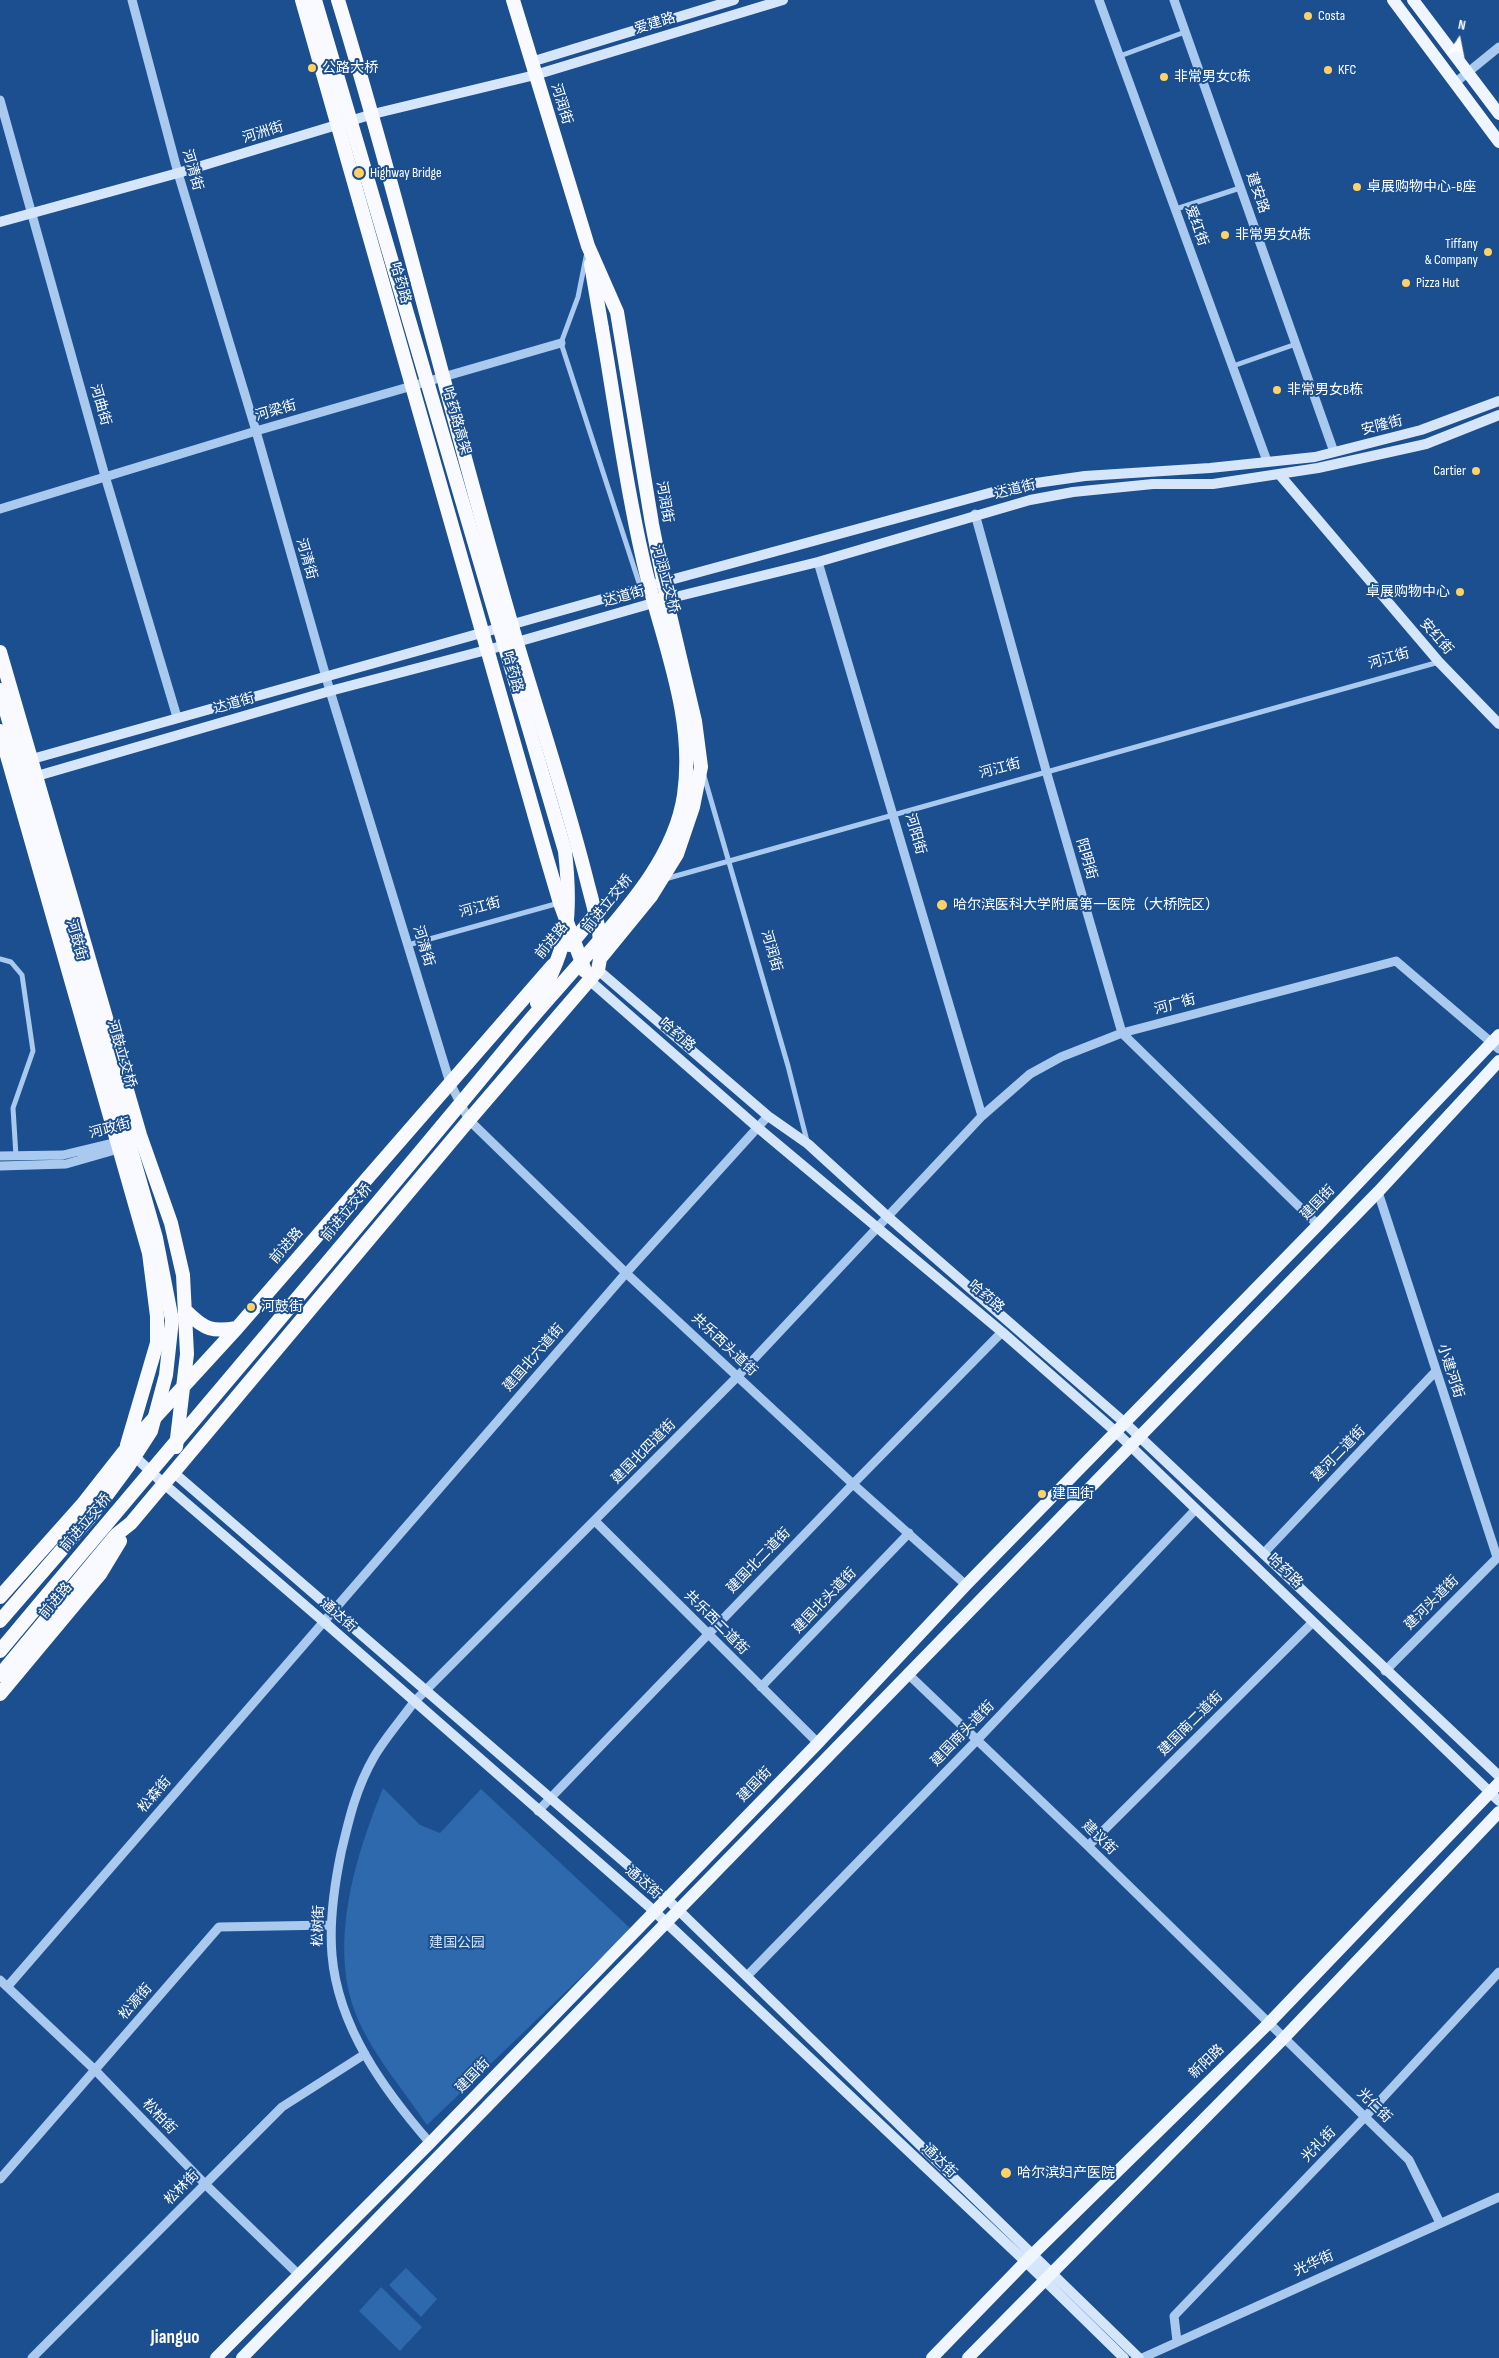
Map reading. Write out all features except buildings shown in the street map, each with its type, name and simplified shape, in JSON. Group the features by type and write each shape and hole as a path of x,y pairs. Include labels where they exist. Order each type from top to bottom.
{"highway":[{"name":"哈药路","path":"302,0 560,903 574,939 596,968"},
{"name":"哈药路高架","path":"315,0 565,851 569,900 563,948 552,976 525,1026"},
{"name":"哈药路","path":"338,0 373,114 442,378 516,642 578,845 595,915 596,968"},
{"name":"河润街","path":"513,0 588,246 617,312 636,437 663,582 695,721 701,767 694,807 684,839 663,880"},
{"name":"河润立交桥","path":"588,246 641,554 674,673 685,729 686,778"},
{"name":"河鼓街","path":"0,652 140,1135 171,1223 183,1275 187,1312 187,1354 173,1472"},
{"name":"河鼓立交桥","path":"0,690 156,1238 172,1320 166,1375 151,1430"},
{"name":"河鼓街","path":"0,732 149,1253 157,1316 157,1343 126,1449"},
{"name":"前进立交桥","path":"0,1651 525,1026 640,892 674,828 684,797 686,778"},
{"path":"596,968 663,880"},
{"name":"前进路","path":"0,1597 82,1505 126,1449 237,1328 595,915"},
{"name":"前进路","path":"0,1694 100,1574 131,1524 173,1472 596,968"},
{"path":"187,1312 194,1320 212,1330 237,1328"},
{"name":"前进立交桥","path":"0,1621 92,1515 129,1465 151,1430"},
{"name":"前进路","path":"0,1675 116,1535 131,1524"}],"main road":[{"name":"爱建路","path":"533,69 734,0"},
{"name":"爱建路","path":"533,69 783,0"},
{"path":"1393,0 1499,142"},
{"path":"1414,0 1499,114"},
{"name":"河洲街","path":"0,222 178,173 373,114 533,69"},
{"name":"安隆街","path":"1267,461 1315,457 1421,430 1499,400"},
{"name":"安隆街","path":"1279,474 1318,468 1426,444 1499,415"},
{"name":"达道街","path":"10,766 178,717 1015,486 1085,476 1210,468 1267,461"},
{"name":"达道街","path":"14,782 330,691 489,650 667,599 818,562 975,514 1030,500 1073,492 1153,484 1213,484 1279,474"},
{"name":"安红街","path":"1279,474 1439,662 1499,724"},
{"name":"哈药路","path":"596,968 768,1116 808,1144 1263,1554 1499,1776"},
{"name":"哈药路","path":"596,968 757,1127 1002,1332 1121,1428"},
{"name":"建国街","path":"216,2358 430,2143 818,1743 966,1586 1496,1042"},
{"path":"242,2358 448,2149 666,1922 1378,1192 1499,1061"},
{"name":"哈药路","path":"1135,1440 1196,1508 1313,1622 1496,1792"},
{"name":"通达街","path":"126,1449 654,1911 1048,2276 1140,2358"},
{"name":"通达街","path":"173,1472 666,1898 747,1976 1029,2258"},
{"name":"新阳路","path":"932,2358 1029,2258 1268,2024 1496,1792"},
{"path":"968,2358 1283,2039 1499,1812"},
{"name":"通达街","path":"1048,2276 1124,2358"}],"street":[{"name":"河清街","path":"132,0 178,173 256,431 330,691 450,1083 469,1120"},
{"name":"爱红街","path":"1099,0 1267,461"},
{"name":"建安路","path":"1174,0 1334,452"},
{"path":"1120,56 1185,32"},
{"path":"1456,82 1499,47"},
{"name":"河曲街","path":"0,100 106,476 178,717"},
{"path":"1176,209 1240,188"},
{"name":"河润街","path":"561,343 578,297 588,246"},
{"path":"561,343 641,590"},
{"name":"河梁街","path":"0,509 256,431 561,343"},
{"path":"1233,366 1296,344"},
{"path":"1267,461 1279,474"},
{"name":"阳明街","path":"975,514 1047,774 1122,1033 1318,1225"},
{"name":"河阳街","path":"818,562 982,1116"},
{"name":"河江街","path":"663,880 894,814 1047,774 1439,662"},
{"name":"河润街","path":"701,767 788,1066 808,1144"},
{"name":"河江街","path":"408,945 560,903"},
{"path":"0,959 12,962 22,975 33,1051 12,1108 16,1157"},
{"name":"河广街","path":"887,1216 982,1116 1030,1074 1062,1057 1122,1033 1396,961 1496,1042"},
{"name":"建国北六道街","path":"323,1621 626,1273 768,1116"},
{"name":"共乐西头道街","path":"469,1120 626,1273 966,1586"},
{"name":"河政街","path":"0,1166 66,1164 117,1146 140,1135"},
{"name":"河政街","path":"0,1156 63,1155 117,1146"},
{"name":"小建河街","path":"1378,1192 1498,1557"},
{"name":"建国北四道街","path":"414,1702 738,1376 887,1216"},
{"name":"建国北二道街","path":"538,1811 1002,1332"},
{"name":"建河二道街","path":"1263,1554 1436,1372"},
{"name":"建国南头道街","path":"747,1976 977,1740 1196,1508"},
{"name":"共乐西二道街","path":"595,1522 818,1743"},
{"name":"建国北头道街","path":"761,1687 909,1533"},
{"name":"建河头道街","path":"1385,1670 1498,1557"},
{"name":"松森街","path":"8,1986 323,1621"},
{"name":"建国南二道街","path":"1088,1846 1313,1622"},
{"name":"建议街","path":"908,1674 1088,1846 1268,2024"},
{"name":"松树街","path":"414,1702 374,1756 350,1812 337,1872 331,1925 333,1967 342,2004 365,2054 403,2112 430,2143"},
{"name":"松源街","path":"0,2179 219,1927 331,1925"},
{"name":"光礼街","path":"1177,2341 1174,2316 1497,1978"},
{"name":"松柏街","path":"0,1980 95,2070 205,2184 298,2274"},
{"name":"光仁街","path":"1268,2024 1409,2160 1440,2223"},
{"name":"松林街","path":"32,2358 282,2107 365,2054"},
{"name":"光华街","path":"1140,2358 1499,2197"}],"green space":[{"name":"建国公园","path":"383,1788 420,1825 440,1833 481,1789 631,1929 427,2125 367,2037 353,2006 347,1979 344,1952 350,1895 364,1840"},
{"path":"406,2268 437,2299 421,2317 389,2285"},
{"path":"381,2287 422,2327 400,2351 359,2311"}],"place":[{"name":"Costa","path":"1308,16"},
{"name":"公路大桥","path":"312,68"},
{"name":"KFC","path":"1328,70"},
{"name":"非常男女C栋","path":"1164,77"},
{"name":"Highway Bridge","path":"359,173"},
{"name":"卓展购物中心-B座","path":"1357,187"},
{"name":"非常男女A栋","path":"1225,235"},
{"name":"Tiffany & Company","path":"1488,252"},
{"name":"Pizza Hut","path":"1406,283"},
{"name":"非常男女B栋","path":"1277,390"},
{"name":"Cartier","path":"1476,471"},
{"name":"卓展购物中心","path":"1460,592"},
{"name":"哈尔滨医科大学附属第一医院（大桥院区）","path":"942,905"},
{"name":"河鼓街","path":"251,1307"},
{"name":"建国街","path":"1042,1494"},
{"name":"哈尔滨妇产医院","path":"1006,2173"}],"district":[{"name":"Jianguo","path":"175,2338"}]}
